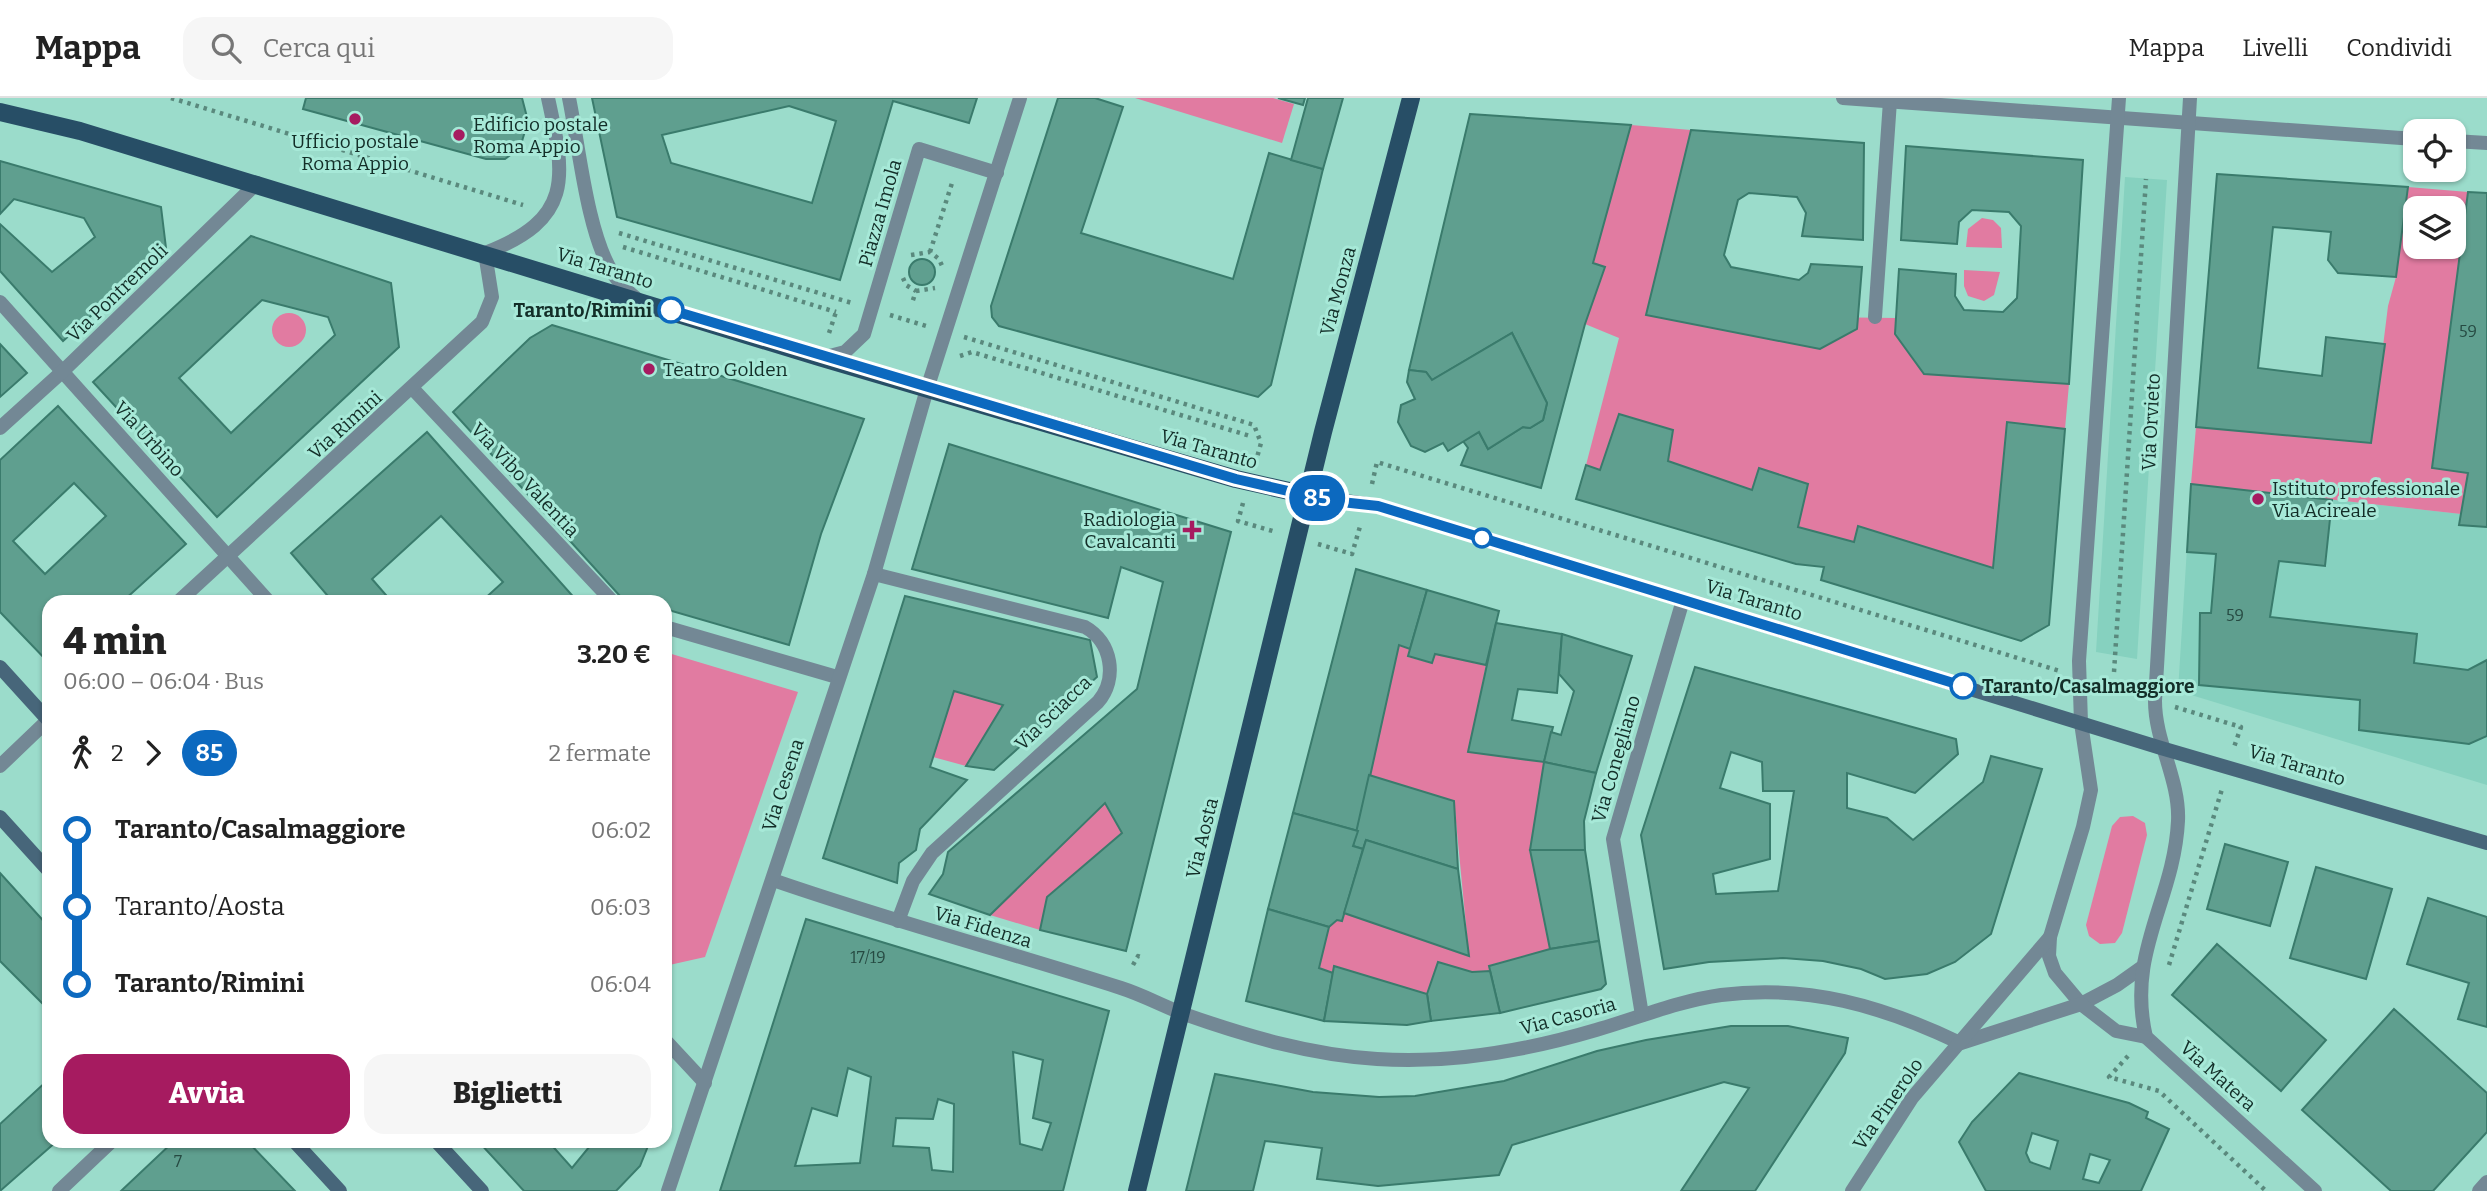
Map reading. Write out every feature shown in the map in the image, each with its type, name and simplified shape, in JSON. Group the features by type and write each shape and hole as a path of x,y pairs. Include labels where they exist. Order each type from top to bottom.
{"main road":[{"name":"Via Monza","path":"1307,495 1411,98"},
{"name":"Via Taranto","path":"0,112 80,131 257,183 822,358 1236,479 1307,495 1378,506 2161,748 2487,843"},
{"name":"Via Aosta","path":"1137,1191 1307,495"},
{"path":"0,667 42,712"},
{"path":"0,817 42,863"},
{"path":"300,1148 340,1191"},
{"path":"442,1148 482,1191"}],"street":[{"path":"485,253 530,231 548,213 556,195 560,157 548,98"},
{"path":"569,98 594,226 606,261 619,282 638,300"},
{"path":"927,388 1020,98"},
{"path":"1843,98 2403,138"},
{"path":"2119,98 2078,677 2081,723 2089,765 2090,800 2050,937 2050,962 2081,1004 2116,1031 2146,1037 2140,1003 2141,968"},
{"name":"Via Orvieto","path":"2141,968 2177,836 2176,797 2161,748 2155,701 2190,98"},
{"path":"1875,317 1890,101"},
{"path":"2466,142 2487,143"},
{"name":"Piazza Imola","path":"822,358 845,352 864,334 919,149 997,173"},
{"name":"Via Pontremoli","path":"0,428 63,371 257,183"},
{"name":"Via Rimini","path":"186,595 413,388 486,317 491,306 492,289 485,253"},
{"name":"Via Urbino","path":"0,302 263,595"},
{"name":"Via Vibo Valentia","path":"413,388 604,595"},
{"name":"Via Cesena","path":"668,1191 773,880 837,677 874,574 927,388"},
{"name":"Via Sciacca","path":"874,574 1085,627 1094,632 1103,645 1110,671 1110,683 1098,702 932,853 913,881 898,921"},
{"name":"Via Conegliano","path":"1642,1015 1613,839 1683,600"},
{"path":"672,629 837,677"},
{"path":"0,766 42,727"},
{"name":"Via Fidenza","path":"773,880 898,921 1125,989 1181,1013"},
{"name":"Via Pinerolo","path":"1852,1191 1912,1098 2050,937"},
{"path":"1960,1043 2081,1004 2111,989 2141,968"},
{"name":"Via Casoria","path":"1181,1013 1237,1032 1306,1049 1401,1060 1457,1058 1530,1048 1719,995 1808,994 1857,1002 1896,1014 1960,1043"},
{"name":"Via Matera","path":"2146,1037 2315,1191"},
{"path":"672,1048 705,1083"},
{"path":"59,1191 105,1148"},
{"path":"2479,1191 2487,1182"}],"path":[{"path":"171,98 533,208"},
{"path":"2114,672 2146,179"},
{"path":"930,252 952,183"},
{"path":"615,232 857,305"},
{"path":"615,245 836,310 830,333"},
{"path":"905,261 912,254 930,252 939,259 943,269"},
{"path":"902,271 906,285 916,291 934,289 940,283"},
{"path":"912,303 916,291"},
{"path":"889,314 929,327"},
{"path":"962,336 1254,425 1261,443 1256,459"},
{"path":"957,358 964,352 972,352 1250,436"},
{"path":"1377,462 2241,727"},
{"path":"2165,979 2209,834"},
{"path":"1132,965 1138,956 1143,958"},
{"path":"2109,1077 2158,1091 2266,1191"}],"shaded area":[{"path":"1135,98 1273,98 1294,104 1282,143"},
{"path":"1631,125 1691,130 1647,315 1896,318 1895,334 1924,374 2069,384 2065,429 2007,423 1993,568 1859,526 1854,542 1798,527 1807,484 1759,468 1752,490 1668,461 1673,430 1620,414 1600,470 1586,465 1619,338 1585,324 1605,267 1593,263"},
{"path":"2125,177 2167,180 2137,659 2096,652"},
{"path":"2408,187 2468,192 2466,207 2466,196 2407,196"},
{"name":"Istituto professionale Via Acireale","path":"2468,192 2487,193 2487,785 2178,691 2191,484 2461,514 2468,473 2432,468 2459,259 2466,259"},
{"path":"1982,218 1993,220 2001,228 2002,248 1966,247 1968,229"},
{"path":"2403,224 2403,259 2459,259 2432,468 2468,473 2461,514 2191,484 2196,427 2371,443 2388,306 2396,277"},
{"path":"1964,270 2000,272 1994,295 1984,301 1968,296 1964,286"},
{"path":"289,313 301,318 306,330 301,342 289,347 277,342 272,330 277,318"},
{"path":"1399,645 1410,649 1408,657 1431,663 1435,654 1486,665 1469,752 1544,762 1550,949 1490,965 1490,971 1472,972 1438,962 1427,994 1335,966 1333,973 1319,968 1329,927 1337,920 1342,921 1344,913 1469,956 1454,801 1369,775"},
{"path":"672,654 798,692 705,957 672,964"},
{"path":"954,691 1003,705 966,766 933,757"},
{"path":"1105,803 1122,833 1047,897 1040,930 990,915"},
{"path":"2133,816 2145,823 2147,835 2122,933 2115,943 2100,944 2089,936 2086,925 2112,826 2120,817"}],"building":[{"name":"Edificio postale Roma Appio","path":"306,98 522,98 528,121 520,148 505,159 486,159 303,109"},
{"path":"592,98 977,98 969,123 893,101 840,280 617,217","holes":["789,106 836,121 812,203 671,163 662,135"]},
{"path":"1058,98 1095,98 1123,107 1081,233 1233,279 1269,153 1323,169 1271,385 1258,397 999,326 992,317 991,306"},
{"path":"1278,98 1305,98 1303,105"},
{"path":"1308,98 1343,98 1323,169 1291,160"},
{"path":"1470,114 1631,125 1593,263 1605,267 1585,324 1541,488 1461,465 1468,448 1463,441 1479,432 1488,449 1523,427 1530,428 1543,420 1547,403 1512,333 1432,380 1426,372 1409,370"},
{"path":"1691,130 1864,143 1863,240 1802,236 1806,213 1797,197 1749,193 1738,200 1724,255 1731,267 1799,280 1808,273 1811,264 1862,267 1857,329 1820,349 1646,315"},
{"path":"1906,146 2083,160 2069,384 1924,374 1895,334 1899,269 1956,274 1955,296 1964,310 2003,312 2017,298 2021,226 2009,212 1972,210 1959,222 1957,244 1901,240"},
{"path":"0,161 161,207 166,248 63,341 0,271 0,224 52,272 95,237 84,218 14,199 0,214"},
{"path":"2217,174 2408,187 2407,196 2403,196 2403,224 2396,277 2338,273 2328,260 2331,232 2273,227 2258,368 2322,376 2326,337 2385,344 2371,443 2196,427"},
{"path":"2468,192 2487,193 2487,527 2459,525 2468,473 2432,468 2459,259 2466,259"},
{"path":"251,236 391,283 399,347 217,517 93,382","holes":["262,300 328,317 335,335 231,433 179,378"]},
{"path":"922,259 931,263 935,272 931,281 922,285 913,281 909,272 913,263"},
{"path":"552,325 864,419 821,534 789,645 672,611 672,595 619,595 453,412 530,338"},
{"path":"1512,333 1547,403 1543,420 1530,428 1523,427 1488,449 1479,432 1448,451 1443,443 1425,452 1411,446 1398,422 1401,405 1415,399 1407,382 1409,370 1426,372 1432,380"},
{"path":"0,344 27,373 0,397"},
{"path":"58,406 186,544 130,595 42,595 42,656 0,612 0,460","holes":["74,483 106,516 45,574 13,541"]},
{"path":"1619,414 1673,430 1668,461 1752,490 1759,468 1808,484 1798,527 1854,542 1858,526 1993,568 2007,422 2065,429 2049,625 2021,641 1821,580 1824,567 1796,564 1576,499 1586,465 1600,470"},
{"path":"427,432 572,595 489,595 503,582 441,516 372,579 386,595 327,595 291,553"},
{"path":"949,444 1231,532 1126,951 1040,930 1047,897 1122,833 1105,803 990,915 929,894 943,874 948,852 1137,689 1163,582 1121,567 1108,618 912,569"},
{"path":"2191,484 2332,500 2325,566 2279,561 2270,617 2417,634 2414,663 2468,670 2487,660 2487,736 2469,744 2359,730 2360,700 2199,685 2200,613 2211,613 2216,554 2187,552"},
{"path":"1356,569 1427,590 1410,649 1399,645 1358,831 1293,813"},
{"path":"1427,590 1499,611 1486,665 1435,654 1432,663 1408,656"},
{"path":"905,596 1090,640 1097,677 994,770 966,766 1003,705 954,691 930,767 967,780 920,829 916,850 899,863 897,883 823,858"},
{"path":"1496,623 1562,634 1557,693 1518,689 1512,720 1553,727 1544,762 1468,752"},
{"path":"1562,634 1632,656 1596,773 1544,762 1551,732 1561,735 1574,691 1559,674"},
{"path":"1695,667 1956,739 1958,754 1915,793 1847,773 1847,808 1887,818 1913,840 1983,782 1991,756 2042,769 1991,934 1955,962 1927,974 1885,979 1861,969 1823,961 1783,958 1709,962 1664,969 1641,835","holes":["1731,752 1762,762 1763,791 1794,791 1778,891 1716,894 1713,874 1770,859 1770,804 1720,788"]},
{"path":"1544,762 1596,773 1584,821 1585,850 1530,850"},
{"path":"1369,775 1454,801 1458,869 1366,840 1363,849 1353,846"},
{"path":"1293,813 1358,831 1353,846 1363,849 1342,921 1337,920 1329,927 1268,909"},
{"path":"1366,840 1458,869 1469,956 1344,913"},
{"path":"2225,844 2288,862 2270,926 2207,909"},
{"path":"1530,850 1585,850 1599,941 1550,949"},
{"path":"2316,867 2392,889 2366,979 2290,958"},
{"path":"0,873 42,919 42,1003 0,961"},
{"path":"2428,898 2487,917 2487,1027 2458,1019 2469,983 2407,964"},
{"path":"1268,909 1329,927 1319,968 1333,973 1324,1021 1246,1001"},
{"path":"806,919 1109,1011 1063,1191 720,1191","holes":["1013,1052 1043,1060 1033,1118 1051,1123 1042,1150 1020,1144","848,1068 871,1077 860,1163 795,1166 812,1108 837,1116","938,1099 954,1104 953,1172 932,1170 929,1148 893,1146 896,1118 933,1119"]},
{"path":"1599,941 1606,984 1601,989 1500,1013 1489,966 1550,949"},
{"path":"2217,944 2326,1040 2281,1091 2172,995"},
{"path":"1438,962 1472,972 1490,971 1500,1013 1431,1021 1427,994"},
{"path":"1334,966 1427,994 1431,1021 1407,1025 1324,1021"},
{"path":"2394,1009 2487,1093 2487,1132 2433,1191 2391,1191 2302,1110"},
{"path":"1731,1026 1788,1026 1848,1038 1845,1053 1755,1191 1681,1191 1749,1088 1724,1082 1512,1145 1499,1175 1378,1186 1317,1179 1322,1148 1265,1141 1253,1191 1186,1191 1215,1074 1313,1092 1379,1097 1415,1096 1504,1081 1597,1051 1646,1040"},
{"path":"2019,1073 2129,1103 2148,1112 2146,1118 2169,1129 2141,1191 1986,1191 1959,1142 1972,1122","holes":["2032,1133 2058,1141 2050,1169 2030,1162 2026,1153","2090,1154 2110,1160 2099,1183 2083,1179"]},
{"path":"42,1085 42,1148 49,1148 0,1191 0,1124"},
{"path":"167,1148 254,1148 295,1191 121,1191"},
{"path":"484,1148 554,1148 572,1168 588,1148 647,1148 640,1166 616,1191 524,1191"}],"bus line":[{"name":"85","path":"671,310 822,358 1236,479 1332,501 1378,506 1963,686"}],"place":[{"name":"Ufficio postale Roma Appio","path":"355,119"},
{"name":"Edificio postale Roma Appio","path":"459,135"},
{"name":"Taranto/Rimini","path":"671,310"},
{"name":"Teatro Golden","path":"649,369"},
{"name":"Istituto professionale Via Acireale","path":"2258,499"},
{"name":"Radiologia Cavalcanti","path":"1192,530"},
{"name":"Taranto/Casalmaggiore","path":"1963,686"}]}
